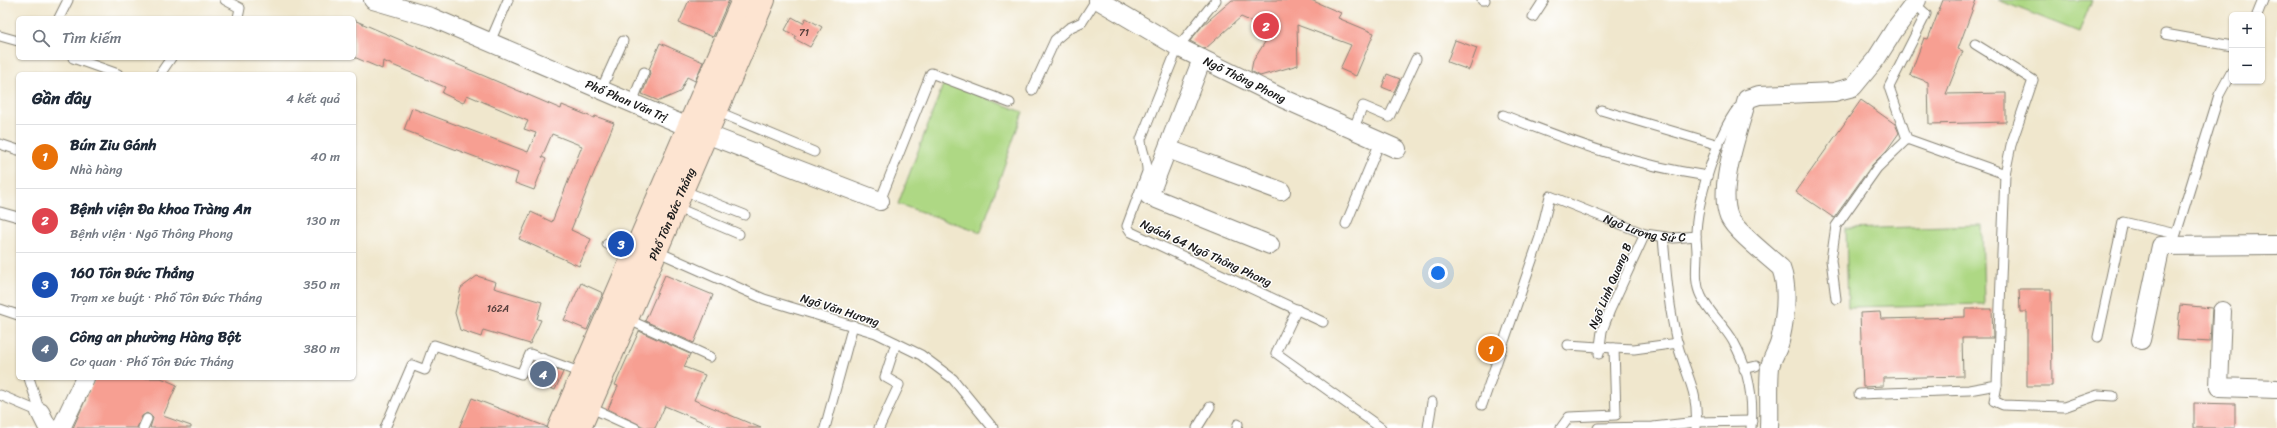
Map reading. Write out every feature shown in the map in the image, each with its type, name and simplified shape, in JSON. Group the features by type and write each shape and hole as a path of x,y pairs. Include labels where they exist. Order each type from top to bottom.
{"main road":[{"name":"Phố Tôn Đức Thắng","path":"580,428 678,199 697,130 743,0"},
{"name":"Phố Tôn Đức Thắng","path":"559,428 634,255 697,130 716,111 764,0"}],"street":[{"name":"Phố Phan Văn Trị","path":"373,0 431,17 697,130 880,201"},
{"name":"Ngõ Thông Phong","path":"1097,0 1178,47 1282,98 1397,149"},
{"path":"1769,428 1770,367 1774,354 1780,343 1784,314 1785,278 1781,268 1736,227 1729,217 1726,203 1728,174 1747,99 1759,95 1834,92 1853,86 1916,2"},
{"path":"1202,58 1149,196 1270,245"},
{"path":"1168,149 1281,191"},
{"path":"2141,340 2161,246 2277,245"},
{"path":"2222,311 2219,386 2277,389"},
{"path":"61,428 83,380"},
{"path":"40,412 48,428"}],"lane":[{"path":"60,16 68,0"},
{"path":"225,0 240,8 238,16"},
{"path":"490,42 508,0"},
{"path":"1032,90 1055,40 1069,28 1082,22 1097,0"},
{"path":"1178,47 1216,0"},
{"path":"1533,17 1544,0"},
{"path":"2258,12 2263,0"},
{"path":"1907,139 1889,87 1926,14 1916,2"},
{"path":"2165,34 2229,45"},
{"path":"0,36 16,40"},
{"path":"601,90 623,41"},
{"path":"1975,44 2033,80 2012,145 2005,174 1997,385 1994,401 2003,405 2064,407 2098,395 2112,396"},
{"name":"Ngách 64 Ngõ Thông Phong","path":"1178,47 1141,139 1142,151 1148,165 1147,172 1128,220 1129,229 1131,232 1297,309"},
{"path":"1353,130 1363,106 1389,117 1416,59"},
{"path":"79,60 112,72"},
{"path":"161,72 170,60"},
{"path":"632,103 644,72"},
{"path":"880,201 931,73 1010,103"},
{"path":"2098,337 2123,222 2176,234 2219,95 2229,77"},
{"name":"Ngõ Lương Sử C","path":"1482,405 1540,237 1550,196 1645,234 1664,236 1696,236 1707,176 1719,145 1736,109 1747,99"},
{"path":"1601,110 1719,145"},
{"path":"716,111 814,152"},
{"path":"1503,115 1586,148 1646,164 1707,176"},
{"path":"1907,139 2005,174"},
{"path":"1836,299 1831,260 1836,226 1877,168 1907,139"},
{"path":"1346,224 1380,142"},
{"path":"0,144 16,149"},
{"path":"678,199 745,215"},
{"path":"678,199 739,234"},
{"path":"0,212 16,216"},
{"name":"Ngõ Linh Quang B","path":"1645,234 1610,310 1602,331 1599,351 1614,348 1634,349 1678,343"},
{"path":"1664,236 1670,301 1678,343 1695,391 1697,411 1696,425"},
{"path":"1606,415 1602,428 1751,425 1751,389 1744,369 1733,341 1701,297 1697,282 1696,236"},
{"path":"607,244 634,255"},
{"name":"Ngõ Văn Hương","path":"656,251 764,299 853,325 921,355 954,379 993,428"},
{"path":"0,309 16,314"},
{"path":"1323,322 1297,309 1276,353 1381,428"},
{"path":"627,319 710,357"},
{"path":"827,427 853,325"},
{"path":"879,428 899,385 885,377 896,343"},
{"path":"385,428 412,365 425,370 434,345 521,374 530,354 583,374"},
{"path":"1568,345 1599,351"},
{"path":"1561,428 1569,417 1616,415 1614,348"},
{"path":"1744,369 1756,366"},
{"path":"30,380 40,412"},
{"path":"1859,394 1969,390 1997,385"},
{"path":"0,395 40,412"},
{"path":"1428,428 1432,402"},
{"path":"589,407 635,428"},
{"path":"1197,428 1210,407"},
{"path":"143,428 147,419"}],"green space":[{"path":"1998,0 2092,0 2079,32"},
{"path":"944,82 1023,112 981,232 898,204"},
{"path":"1982,225 1984,304 1848,307 1846,229"}],"building":[{"path":"689,0 729,0 713,37 679,23"},
{"path":"1232,0 1311,0 1341,13 1338,18 1374,33 1356,76 1340,69 1351,45 1297,25 1298,65 1260,76 1251,71 1253,61 1272,31 1241,17 1205,49 1190,41 1203,25"},
{"path":"1943,0 1976,0 1958,49 1963,51 1946,94 2006,93 2006,122 1929,124 1928,82 1910,75 1924,38 1928,39"},
{"path":"792,17 803,23 806,18 822,27 810,47 795,39 796,36 785,30"},
{"path":"356,21 561,109 562,105 594,118 595,116 614,123 571,230 591,239 579,266 519,239 531,212 552,222 582,146 552,134 542,157 546,159 534,190 515,183 518,173 404,130 412,108 528,152 536,133 524,129 528,121 467,95 463,103 442,93 445,87 383,61 382,69 356,58"},
{"path":"1455,40 1477,48 1469,70 1447,62"},
{"path":"660,43 703,62 695,81 687,77 680,92 659,101 642,94 650,74 649,69"},
{"path":"1387,74 1400,79 1394,92 1382,87"},
{"path":"1861,100 1895,124 1899,133 1887,150 1872,165 1834,218 1796,192"},
{"path":"665,275 713,295 694,343 645,321"},
{"path":"477,276 496,282 494,288 542,302 537,319 541,320 530,344 483,330 481,337 460,330 455,313 461,288"},
{"path":"581,283 603,293 587,330 564,320"},
{"path":"2019,289 2051,289 2052,386 2027,386 2027,312 2020,312"},
{"path":"2180,305 2212,308 2210,342 2177,340"},
{"path":"1965,309 1992,309 1993,338 1962,338 1963,376 1883,378 1883,386 1863,387 1860,313 1880,312 1881,319 1965,317"},
{"path":"639,331 690,354 684,367 705,375 694,400 761,428 717,428 665,406 655,428 646,428 608,409 618,386 615,385"},
{"path":"533,362 563,372 555,390 526,377"},
{"path":"94,380 166,380 177,385 163,416 191,426 191,428 150,428 153,418 147,413 142,416 137,428 73,428"},
{"path":"472,398 547,427 547,428 459,428"},
{"path":"2194,403 2235,404 2235,428 2194,428"}],"place":[{"name":"Bệnh viện Đa khoa Tràng An","path":"1266,26"},
{"name":"160 Tôn Đức Thắng","path":"621,244"},
{"name":"Bún Ziu Gánh","path":"1491,349"},
{"name":"Công an phường Hàng Bột","path":"543,374"}]}
